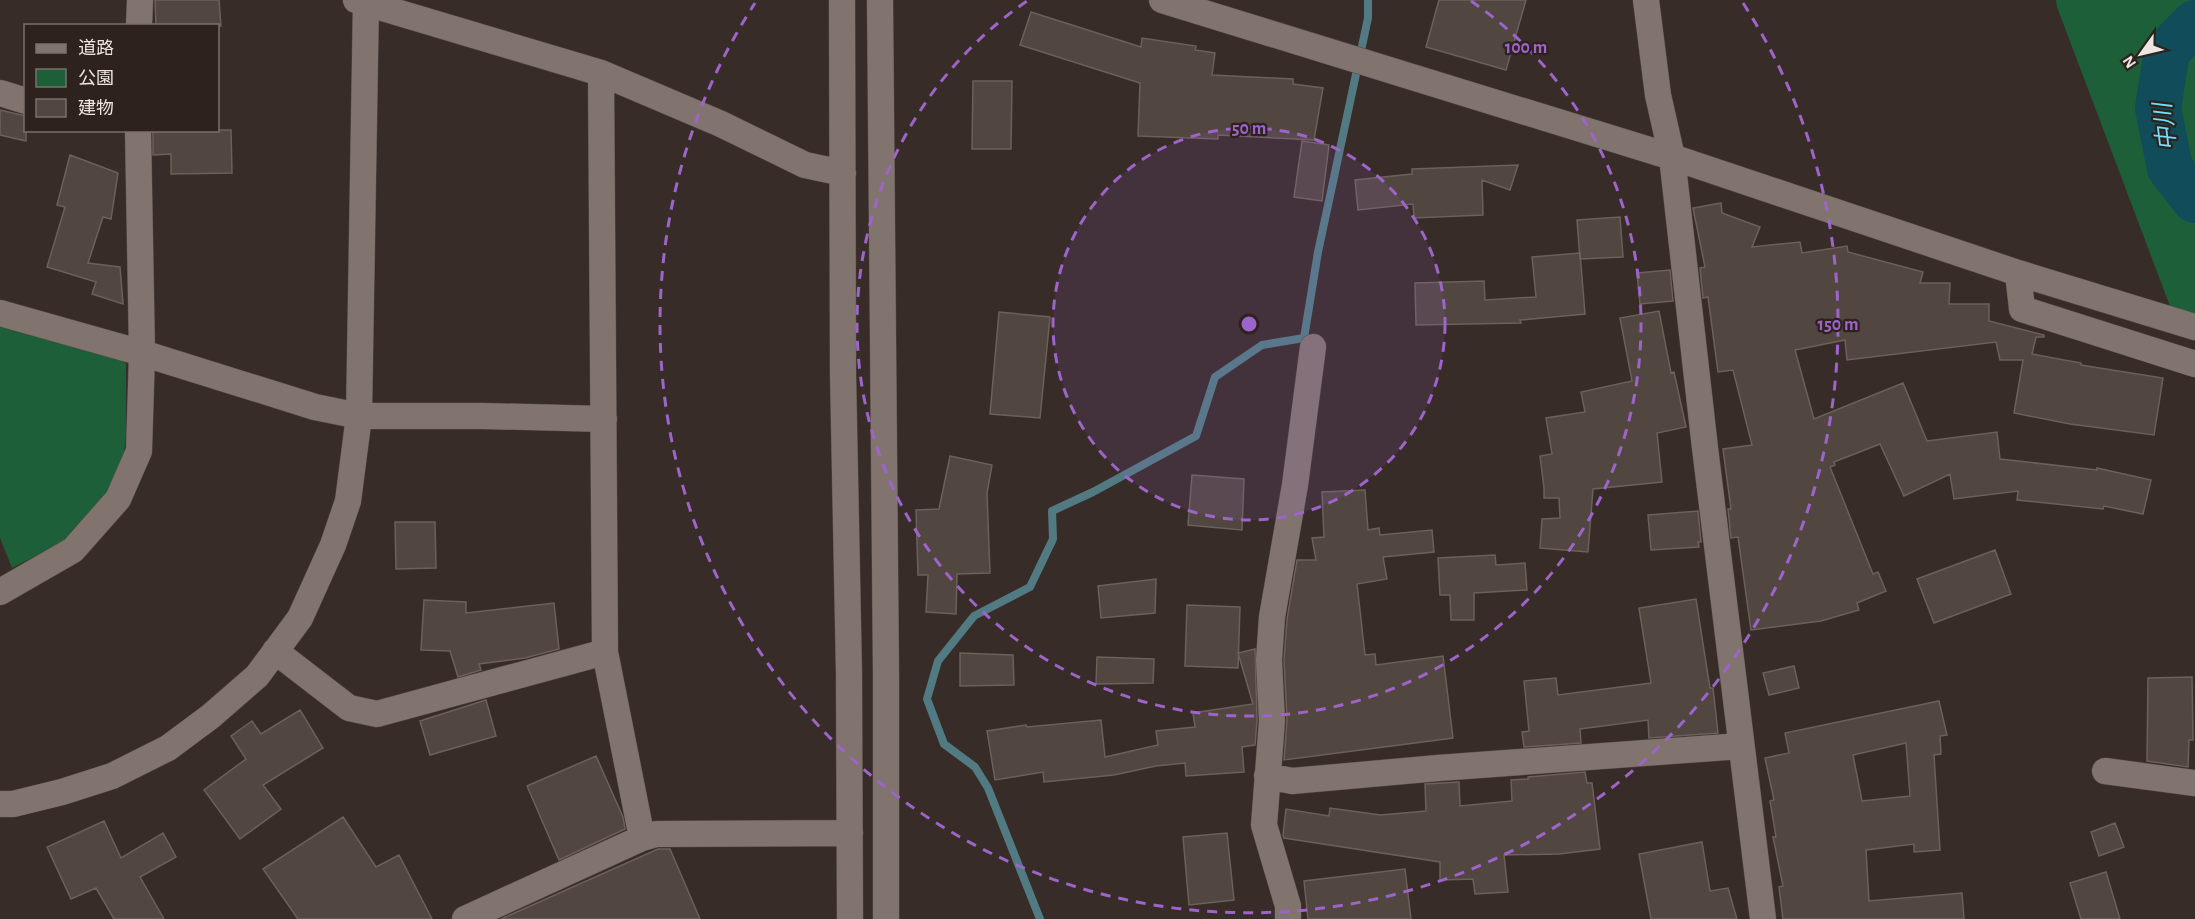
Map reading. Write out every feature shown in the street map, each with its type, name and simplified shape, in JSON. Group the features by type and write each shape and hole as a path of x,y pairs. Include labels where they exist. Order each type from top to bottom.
{"street":[{"path":"139,24 140,0"},
{"path":"842,0 843,373 849,663 850,919"},
{"path":"880,0 886,919"},
{"path":"1162,0 1672,157 2018,273 2195,327"},
{"path":"1646,0 1658,95 1672,157 1763,919"},
{"path":"0,804 13,804 62,792 112,776 168,748 211,716 256,676 300,618 337,534 348,501 359,416 363,1 601,73 721,124 805,165 843,173"},
{"path":"601,73 605,652 642,838"},
{"path":"0,93 24,99"},
{"path":"3,583 73,550 118,499 139,451 142,353 133,132"},
{"path":"2018,273 2022,309 2195,364"},
{"path":"0,313 142,353 315,407 359,416 604,419"},
{"path":"1287,919 1288,906 1264,825 1272,721 1269,660 1272,616 1294,485 1313,347"},
{"path":"275,651 349,708 377,714 605,652"},
{"path":"1267,776 1292,781 1741,746"},
{"path":"2105,771 2195,783"},
{"path":"477,917 642,838 656,834 850,833"}],"green space":[{"path":"2056,0 2195,0 2195,327 2176,322"},
{"path":"0,321 120,358 126,364 126,436 123,462 102,502 79,530 55,546 12,568 0,538"}],"building":[{"path":"155,0 219,0 221,26 219,24 156,24"},
{"path":"1439,0 1526,0 1506,70 1426,47"},
{"path":"1031,12 1141,47 1142,38 1196,46 1195,50 1215,53 1212,75 1293,79 1293,84 1323,88 1314,140 1218,135 1218,139 1138,136 1140,83 1020,45"},
{"path":"973,81 1012,81 1011,149 972,149"},
{"path":"0,110 24,116 26,141 0,135"},
{"path":"231,130 232,173 171,174 171,154 153,155 153,132"},
{"path":"1302,141 1329,145 1322,201 1294,197"},
{"path":"70,155 118,173 111,219 103,217 88,263 120,267 123,304 92,294 96,282 47,267 65,207 57,205"},
{"path":"1518,165 1510,190 1482,180 1483,215 1414,218 1413,204 1358,210 1355,180 1412,174 1412,169"},
{"path":"1721,203 1722,213 1760,227 1752,247 1800,242 1802,253 1847,246 1848,252 1923,272 1920,283 1950,283 1949,304 1989,304 1989,321 2044,335 2044,337 2036,337 2032,354 2081,363 2081,365 2163,378 2154,435 2070,424 2014,413 2023,360 2000,360 1996,342 1847,360 1845,340 1795,350 1814,419 1903,383 1927,441 1997,432 2000,459 2097,470 2097,468 2151,480 2143,514 2104,506 2103,509 2017,500 2018,491 1954,499 1950,474 1904,496 1880,444 1834,462 1835,465 1830,467 1873,574 1878,572 1886,591 1857,603 1859,610 1821,621 1751,630 1738,537 1731,538 1728,509 1731,509 1723,449 1752,445 1733,370 1718,372 1708,297 1703,298 1700,268 1705,267 1693,208"},
{"path":"1620,217 1623,257 1580,259 1577,220"},
{"path":"1580,253 1585,314 1520,320 1521,323 1416,325 1415,283 1484,281 1485,300 1536,297 1532,257"},
{"path":"1670,270 1673,301 1640,304 1637,273"},
{"path":"1659,311 1671,373 1674,372 1686,427 1657,433 1662,482 1593,489 1588,552 1540,548 1542,519 1560,518 1559,498 1544,498 1540,456 1552,454 1546,418 1585,412 1581,392 1632,381 1620,318"},
{"path":"999,312 1050,317 1040,418 990,414"},
{"path":"950,456 992,465 987,493 990,573 957,574 956,614 926,612 928,575 918,575 916,510 939,509"},
{"path":"1192,475 1244,479 1242,530 1188,525"},
{"path":"1365,490 1368,530 1379,528 1380,535 1432,530 1434,552 1383,557 1387,579 1357,584 1365,655 1375,654 1376,665 1443,656 1453,738 1284,760 1287,720 1284,660 1287,619 1297,560 1316,560 1312,538 1324,537 1322,492"},
{"path":"1698,511 1701,542 1698,542 1699,547 1651,550 1648,515"},
{"path":"395,522 435,522 436,568 396,569"},
{"path":"1995,550 2011,594 1934,623 1917,579"},
{"path":"1495,555 1496,565 1525,563 1527,590 1474,593 1474,620 1451,620 1450,595 1440,595 1438,558"},
{"path":"1156,579 1155,613 1101,618 1098,586"},
{"path":"1696,599 1710,688 1713,688 1718,733 1649,738 1648,720 1580,729 1581,743 1524,747 1522,732 1529,731 1524,681 1556,678 1558,695 1651,683 1639,608"},
{"path":"424,600 466,602 466,613 554,603 559,649 525,658 479,664 481,670 458,677 450,651 421,650"},
{"path":"1187,605 1240,607 1238,668 1185,666"},
{"path":"1255,649 1257,721 1255,745 1242,747 1244,772 1186,776 1185,763 1156,766 1114,775 1044,782 1043,772 995,780 987,731 1026,725 1027,727 1101,720 1105,757 1158,745 1156,731 1195,727 1193,713 1253,704 1238,653"},
{"path":"960,653 1013,655 1014,685 960,686"},
{"path":"1097,657 1154,659 1153,683 1096,684"},
{"path":"1794,666 1799,688 1769,695 1763,673"},
{"path":"2192,677 2193,740 2189,740 2188,767 2147,761 2148,678"},
{"path":"486,700 496,736 430,755 420,721"},
{"path":"1939,701 1947,735 1940,736 1941,754 1934,755 1940,850 1914,852 1914,844 1866,850 1869,901 1962,893 1964,919 1783,919 1779,887 1783,886 1773,837 1776,837 1770,801 1774,800 1765,758 1789,753 1785,733","holes":["1906,743 1910,796 1862,801 1853,755"]},
{"path":"300,710 323,748 263,785 281,809 240,839 204,790 246,759 231,736 252,721 261,734"},
{"path":"596,756 623,817 625,829 559,860 527,786"},
{"path":"1585,772 1587,783 1592,783 1600,849 1559,854 1504,855 1508,892 1475,894 1473,879 1440,880 1440,862 1284,838 1283,835 1286,809 1329,816 1330,808 1381,815 1426,811 1425,784 1459,782 1460,806 1512,801 1511,780"},
{"path":"343,817 376,867 399,855 432,919 298,919 263,869"},
{"path":"104,821 121,858 163,833 176,857 140,877 164,919 114,919 96,888 71,899 47,847"},
{"path":"2115,823 2124,847 2099,856 2091,832"},
{"path":"1227,833 1234,900 1189,905 1183,837"},
{"path":"1702,842 1710,891 1728,888 1737,919 1651,919 1639,854"},
{"path":"658,849 670,849 700,919 501,919"},
{"path":"1405,869 1411,919 1308,919 1304,881"},
{"path":"2106,872 2120,919 2081,919 2070,883"}],"waterway":[{"path":"1040,919 988,788 975,767 944,744 927,699 938,661 974,616 1030,587 1053,539 1052,511 1093,492 1196,436 1215,377 1262,345 1304,338 1318,252 1368,18 1368,0"},
{"name":"中川","path":"2195,23 2167,51 2158,108 2170,168 2195,200"}]}
